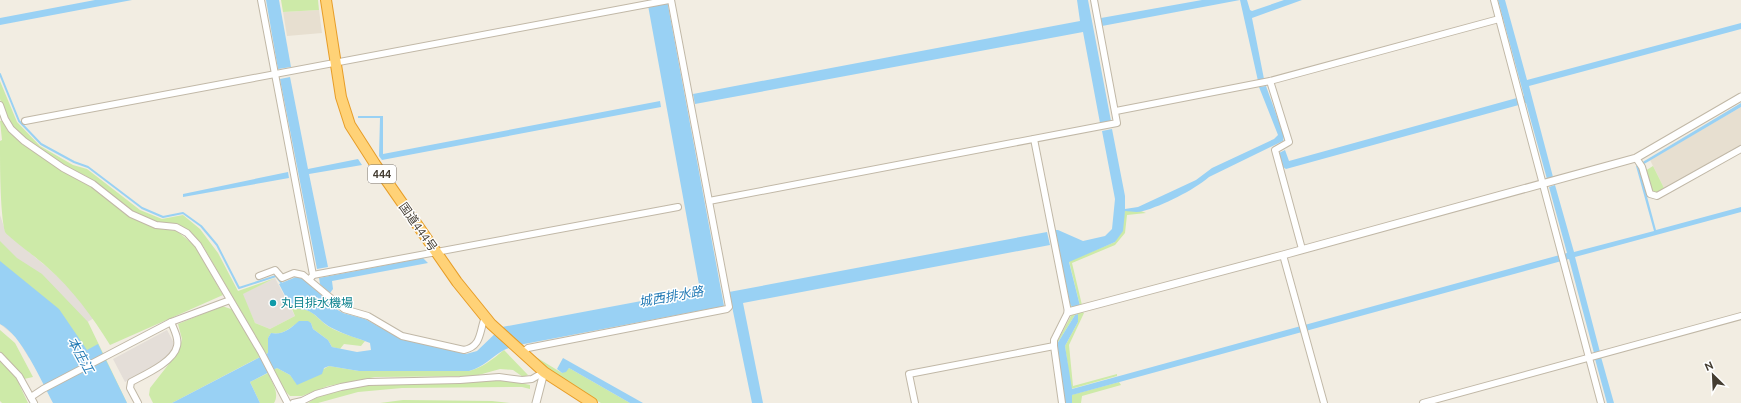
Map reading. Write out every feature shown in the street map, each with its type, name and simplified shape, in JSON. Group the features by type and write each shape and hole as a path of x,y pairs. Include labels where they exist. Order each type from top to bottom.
{"highway":[{"name":"国道444号","path":"326,0 341,97 350,125 375,164 457,282 488,320 520,352 544,372 592,403"}],"street":[{"path":"261,0 311,277"},
{"path":"25,121 670,0 729,308 528,348 520,352"},
{"path":"709,201 1117,123 1116,111 1094,0"},
{"path":"1494,0 1601,403"},
{"path":"1116,111 1270,81 1499,19"},
{"path":"1270,81 1289,142 1275,150 1302,249"},
{"path":"1068,312 1542,184 1639,162 1741,98"},
{"path":"0,105 5,119 11,129 24,141 63,168 93,184 131,214 156,225 176,227 188,233 198,245 261,352 288,403 302,401 322,392 368,382 460,380 499,377 522,380 532,379 544,372"},
{"path":"1034,140 1068,312 1054,340 1062,403"},
{"path":"1639,162 1650,194 1657,196 1741,149"},
{"path":"311,277 323,273 678,207"},
{"path":"1283,255 1324,403"},
{"path":"258,276 275,270 282,278 294,273 311,277 344,309 368,316 402,336 464,350 474,347 478,342 488,320"},
{"path":"30,397 171,322 230,300"},
{"path":"1423,403 1741,316"},
{"path":"138,403 130,388 131,382 166,362 173,355 177,347 177,336 171,322"},
{"path":"915,403 909,374 1054,346"},
{"path":"0,356 19,376 34,403"},
{"path":"536,403 544,372"}],"shaded area":[{"path":"319,10 322,33 287,36 283,12"},
{"path":"1741,107 1741,146 1665,190 1650,160"},
{"path":"0,215 6,233 72,290 94,318 29,358 16,337 0,324"},
{"path":"275,278 295,316 270,329 255,323 242,294"},
{"path":"167,330 175,345 166,359 125,382 113,359"}],"green space":[{"path":"281,0 318,0 319,10 283,12"},
{"path":"0,81 17,122 40,146 73,165 87,169 140,210 162,219 183,215 200,229 218,253 238,291 275,278 243,294 255,323 270,329 295,316 292,309 300,309 311,312 333,329 365,341 361,346 344,344 340,349 332,347 328,340 313,329 311,323 302,321 283,332 271,333 268,338 268,353 266,354 203,246 190,231 178,225 157,223 133,213 86,176 62,165 25,140 11,125 5,114 0,99"},
{"path":"3,120 7,130 21,143 60,169 90,186 128,216 155,228 177,231 195,246 223,295 110,345 74,294 44,264 5,232 2,213 0,174 0,141 2,140 0,121"},
{"path":"1653,166 1665,190 1657,195 1652,193 1645,171"},
{"path":"1125,211 1141,211 1146,213 1127,215 1125,233 1115,245 1072,263 1082,305 1080,306 1069,261 1115,242"},
{"path":"1055,230 1070,304 1073,308 1078,307 1069,310"},
{"path":"0,241 17,258 42,274 88,322 127,403 0,283"},
{"path":"222,306 234,310 260,357 172,403 153,403 149,395 150,388 179,351 182,339 178,324"},
{"path":"1084,313 1069,345 1073,386 1117,374 1117,376 1071,389 1065,346 1078,322 1078,314 1075,315 1057,344 1064,403 1056,344 1072,314"},
{"path":"0,330 15,343 33,377 24,379 19,384 28,403 2,403 0,401"},
{"path":"504,350 528,375 523,377 513,370 500,369 475,376 375,377 328,386 302,396 290,396 281,387 273,370 277,368 290,375 297,384 329,366 359,371 469,371 474,370 492,360"},
{"path":"531,354 562,373 569,368 630,403 601,403 560,379"},
{"path":"268,373 276,391 276,399 274,403 260,403 250,382"},
{"path":"502,379 530,385 530,389 522,387 402,388 358,392 318,403 308,403 335,390 367,385 458,383"},
{"path":"1119,382 1121,385 1082,396 1081,403 1072,403 1071,395"},
{"path":"403,400 492,401 510,403 380,403"}],"water":[{"path":"95,0 132,0 0,25 0,18"},
{"path":"266,0 279,0 291,67 278,69"},
{"name":"城西排水路","path":"647,0 667,0 724,306 519,345 504,350 479,367 469,371 359,371 329,366 324,368 322,374 297,385 290,375 277,368 250,382 260,403 172,403 268,353 268,338 271,333 286,331 299,321 308,321 311,323 313,329 328,340 332,347 357,352 371,350 370,343 328,326 311,312 300,309 292,309 279,284 296,277 304,279 336,309 343,313 365,319 399,338 466,354 477,351 502,327 700,290"},
{"path":"1077,0 1088,0 1111,121 1100,123 1083,32 695,104 693,94 1080,21"},
{"path":"1202,0 1240,0 1102,26 1101,18"},
{"path":"1240,0 1247,0 1250,10 1252,11 1284,0 1302,0 1252,18 1264,79 1258,81"},
{"path":"1498,0 1505,0 1527,80 1741,23 1741,29 1529,86 1553,177 1547,179 1526,103 1286,169 1283,167 1279,153 1285,150 1289,161 1524,96"},
{"path":"290,77 308,169 358,159 362,165 309,174 328,267 317,269 280,79"},
{"path":"1266,86 1284,136 1283,141 1209,177 1187,192 1151,209 1140,212 1125,211 1123,231 1115,242 1069,262 1080,306 1073,308 1070,304 1055,230 1083,241 1105,236 1112,229 1115,199 1102,131 1112,129 1125,196 1125,209 1138,207 1196,180 1212,168 1274,139 1278,135 1259,87"},
{"path":"660,101 661,107 382,160 379,156 380,118 358,118 358,116 383,116 383,154"},
{"path":"1741,103 1741,107 1639,167 1656,230 1741,207 1741,212 1575,257 1600,352 1594,353 1569,259 1072,395 1072,403 1065,403 1057,344 1075,315 1078,314 1078,322 1065,346 1072,389 1567,253 1549,187 1555,185 1574,252 1654,231 1636,166"},
{"path":"288,172 289,178 183,197 183,194"},
{"path":"1047,232 1050,245 743,303 763,403 752,403 729,292"},
{"path":"423,258 428,263 332,281 333,289 330,293 320,284 319,278"},
{"name":"本庄江","path":"0,261 59,309 87,350 98,344 127,403 53,403 37,371 23,348 8,329 0,324"},
{"path":"1601,357 1614,403 1607,403 1595,359"},
{"path":"563,358 643,403 630,403 569,368 566,372 562,373 557,369"}],"waterway":[{"path":"0,74 19,121 41,144 74,162 88,167 142,208 163,217 183,213 201,226 217,245 239,288 276,276 282,284"}],"place":[{"name":"丸目排水機場","path":"273,303"}]}
